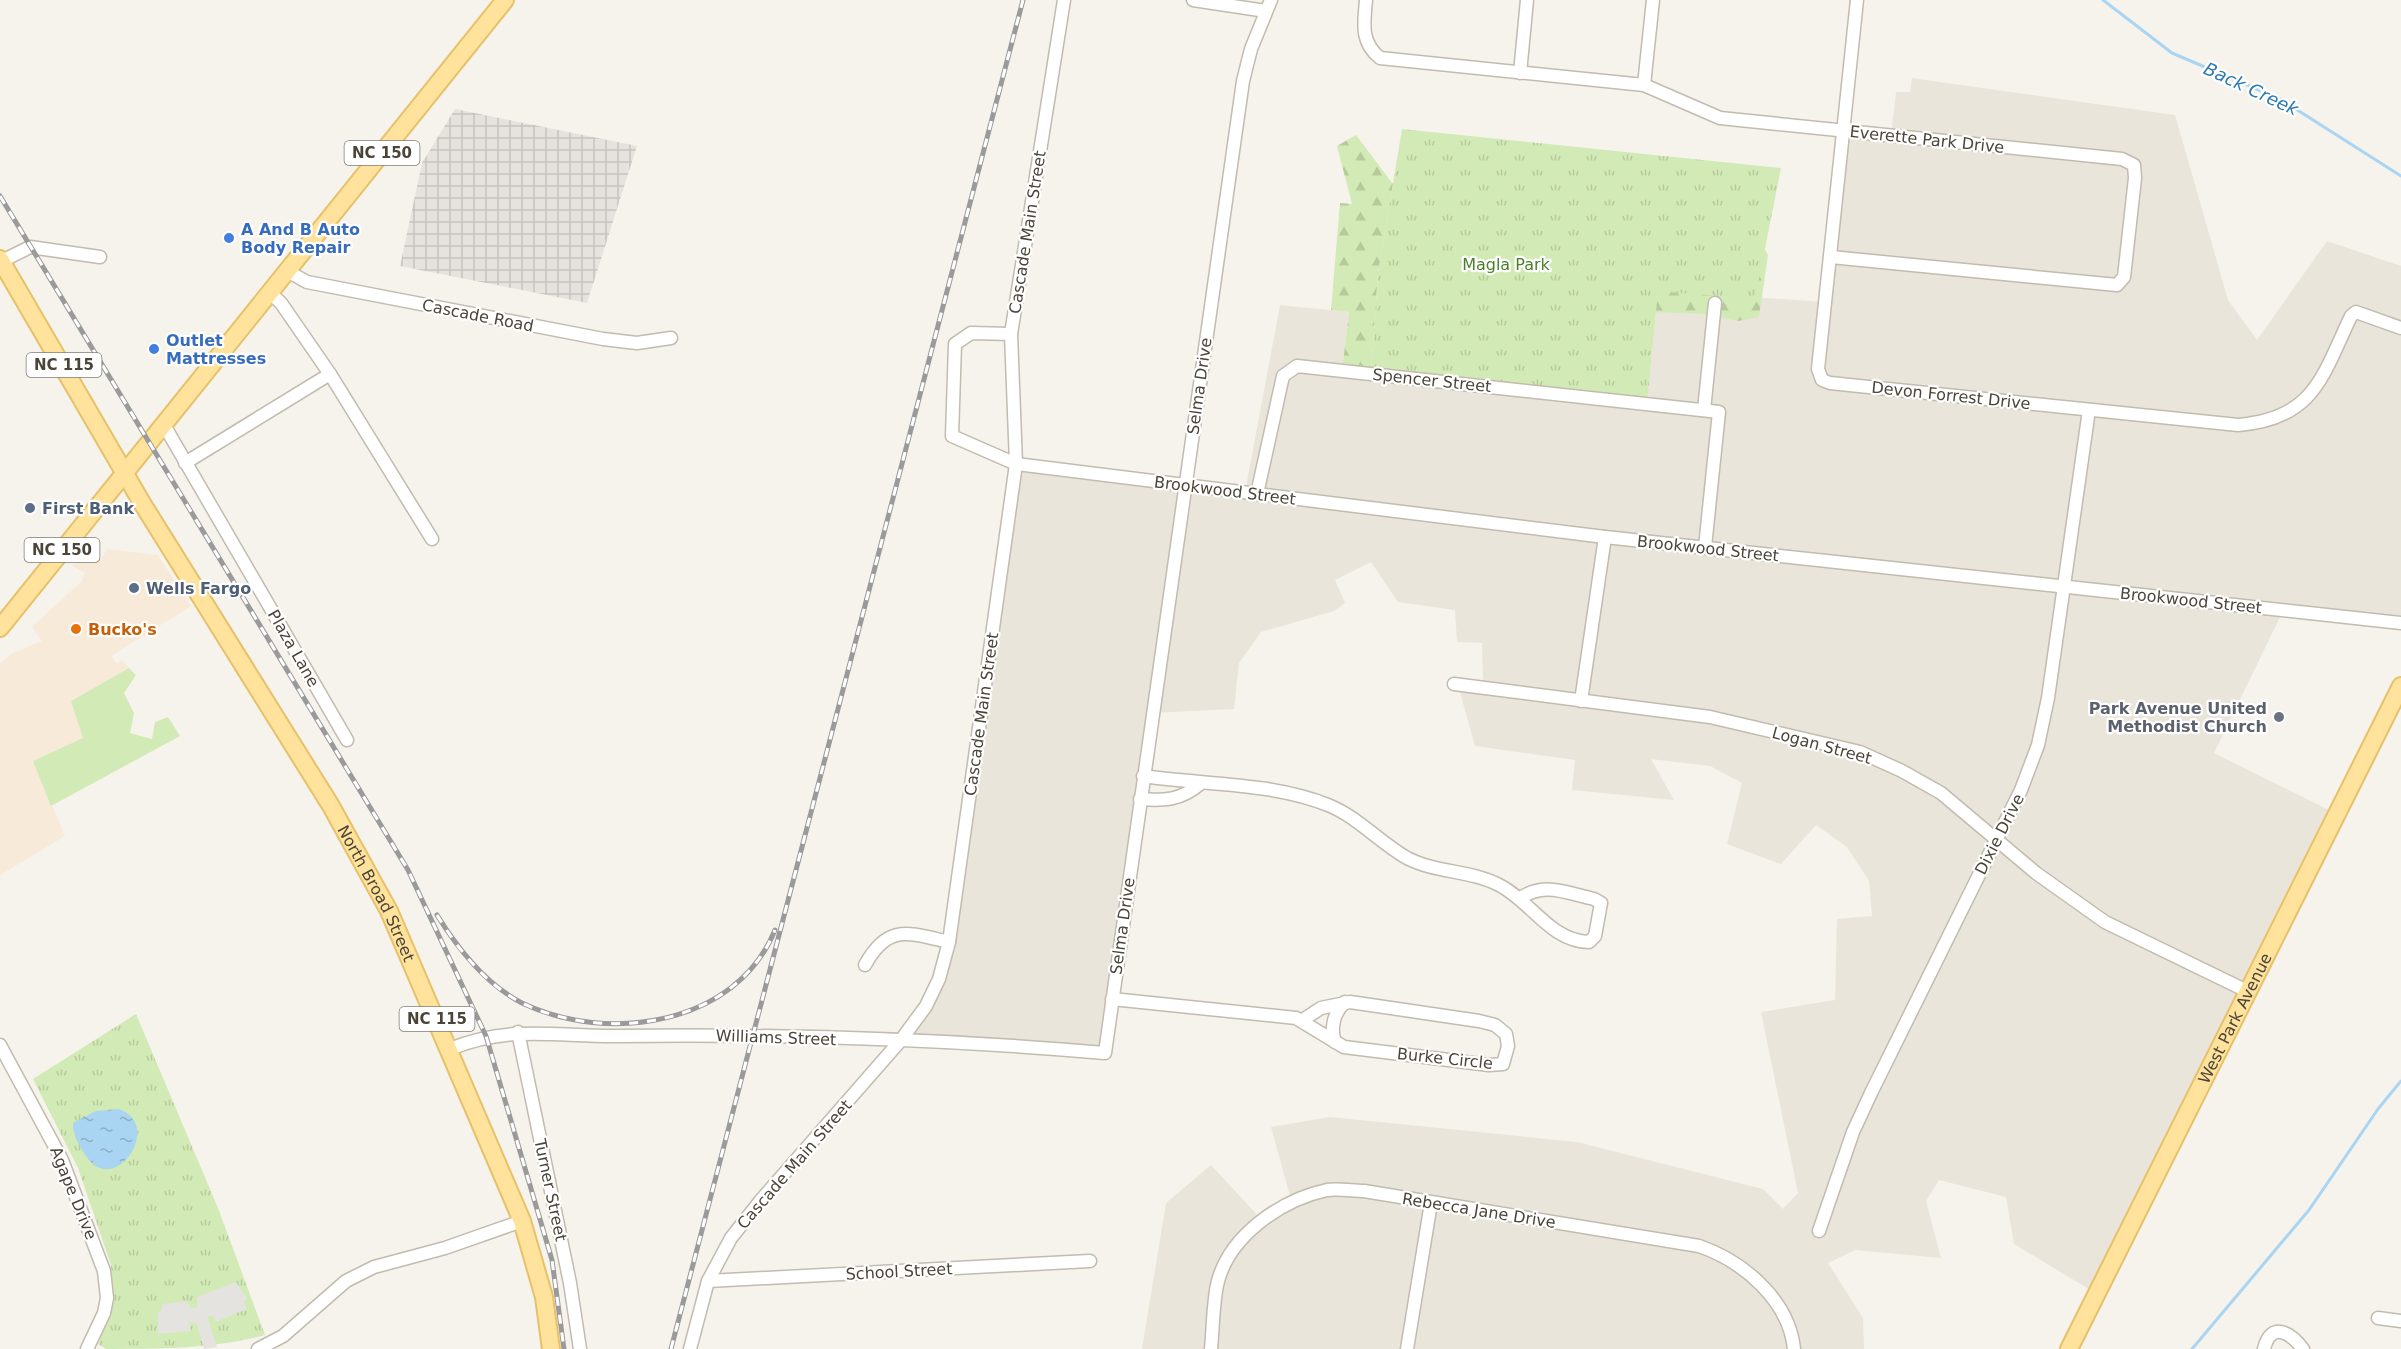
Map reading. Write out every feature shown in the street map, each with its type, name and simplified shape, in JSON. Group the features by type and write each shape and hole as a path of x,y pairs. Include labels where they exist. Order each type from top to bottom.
{"main road":[{"name":"NC 150","path":"0,628 505,0"},
{"name":"NC 115","path":"1,260 126,473"},
{"name":"North Broad Street","path":"126,473 331,806 389,911 522,1221 544,1297 551,1349"},
{"name":"West Park Avenue","path":"2069,1349 2401,686"}],"street":[{"name":"Cascade Main Street","path":"690,1349 708,1281 731,1238 761,1200 901,1040 926,1006 939,979 949,942 1016,464 1011,334 1064,0"},
{"path":"1192,0 1268,5"},
{"name":"Everette Park Drive","path":"1366,0 1364,33 1366,44 1380,58 1644,85 1720,118 2122,159 2134,165 2135,178 2124,277 2117,285 1831,257"},
{"path":"1520,72 1527,0"},
{"path":"1644,85 1653,0"},
{"name":"Devon Forrest Drive","path":"1857,0 1818,369 1822,380 1830,383 2238,425 2264,423 2282,416 2309,396 2318,385 2351,316 2356,312 2401,328"},
{"name":"Selma Drive","path":"1105,1053 1243,81 1251,49 1268,5"},
{"path":"1,260 30,247 100,258"},
{"name":"Cascade Road","path":"287,271 307,282 592,337 637,343 671,338"},
{"path":"270,293 281,303 330,374 432,539"},
{"path":"1705,547 1719,412 1704,410 1715,303"},
{"name":"Brookwood Street","path":"1011,334 970,333 955,344 952,436 1016,464 1605,537 2401,623"},
{"name":"Spencer Street","path":"1257,494 1283,376 1297,366 1704,410"},
{"path":"185,463 330,374"},
{"name":"Dixie Drive","path":"1819,1231 1857,1122 2021,790 2038,745 2089,410"},
{"name":"Plaza Lane","path":"165,425 348,740"},
{"path":"1581,701 1605,537"},
{"name":"Logan Street","path":"1454,684 1710,717 1860,752 1902,771 1941,793 2074,902 2105,922 2248,992"},
{"path":"1143,776 1307,797 1352,816 1405,857 1423,865 1499,885 1519,899 1555,931 1574,942 1589,942 1595,936 1600,903 1594,898 1545,889 1532,890 1519,899"},
{"path":"1140,799 1176,799 1187,795 1200,784"},
{"path":"866,965 874,949 884,939 896,933 949,942"},
{"name":"Burke Circle","path":"1112,999 1301,1021 1344,1047 1489,1065 1503,1064 1507,1057 1508,1038 1495,1025 1345,1002 1321,1008 1301,1021"},
{"path":"1335,1042 1332,1033 1334,1020 1345,1002"},
{"name":"Williams Street","path":"450,1049 486,1036 518,1032 614,1036 754,1034 901,1040 1105,1053"},
{"name":"Turner Street","path":"518,1032 570,1283 580,1349"},
{"name":"Agape Drive","path":"0,1046 62,1160 104,1271 107,1299 104,1313 87,1349"},
{"name":"Rebecca Jane Drive","path":"1211,1349 1218,1284 1225,1264 1240,1240 1262,1220 1292,1203 1328,1190 1364,1191 1699,1246 1720,1253 1742,1267 1765,1288 1782,1314 1794,1349"},
{"path":"1407,1349 1431,1203"},
{"path":"258,1349 284,1336 346,1281 374,1267 445,1248 522,1221"},
{"name":"School Street","path":"708,1281 1090,1261"},
{"path":"2378,1318 2401,1321"},
{"path":"2264,1349 2267,1339 2274,1333 2284,1332 2292,1335 2303,1349"}],"shaded area":[{"path":"1912,78 2175,115 2228,300 2257,340 2327,241 2401,266 2401,623 2283,611 2214,753 2337,814 2097,1294 2014,1244 2006,1197 1939,1180 1926,1201 1941,1258 1855,1250 1828,1263 1863,1318 1864,1349 1142,1349 1166,1203 1211,1165 1262,1220 1292,1203 1271,1127 1330,1117 1577,1142 1763,1189 1783,1209 1798,1193 1761,1012 1835,1000 1837,919 1872,916 1869,881 1847,847 1816,825 1781,864 1727,844 1742,783 1710,766 1651,759 1674,800 1572,790 1575,760 1475,746 1458,685 1483,687 1482,643 1457,642 1455,610 1398,602 1371,562 1335,580 1345,603 1334,611 1261,632 1239,663 1234,709 1152,713 1105,1053 901,1040 939,979 1016,464 1245,492 1280,305 1349,312 1342,370 1647,403 1658,291 1826,302 1844,130 1891,135 1896,92 1910,92"},
{"path":"455,109 637,146 587,303 400,266 422,163"},
{"path":"107,549 158,555 191,606 111,656 117,664 122,660 129,668 71,701 83,738 33,761 65,836 0,875 0,664 11,654 42,641 32,627 82,581 85,573 72,566 86,550 101,560"},
{"path":"236,1282 247,1299 244,1302 247,1309 215,1322 213,1316 207,1316 217,1347 204,1349 197,1324 193,1322 189,1323 191,1331 158,1334 158,1313 162,1310 162,1304 187,1301 190,1308 197,1308 197,1297"}],"green space":[{"name":"Magla Park","path":"1402,129 1781,168 1755,299 1658,291 1647,404 1371,374 1378,273"},
{"path":"1356,135 1393,184 1378,273 1371,374 1342,371 1349,312 1331,310 1340,203 1352,204 1337,146"},
{"path":"1760,241 1768,255 1759,317 1738,321 1704,314 1651,312 1656,268"},
{"path":"129,668 136,675 124,693 134,713 130,733 152,739 155,722 168,717 180,736 51,806 33,761 83,738 71,701"},
{"path":"136,1014 218,1208 265,1335 227,1343 187,1347 106,1349 98,1344 112,1307 111,1265 78,1168 33,1079"}],"water":[{"path":"118,1109 132,1117 137,1129 136,1142 130,1155 120,1165 108,1169 96,1166 77,1142 73,1123 96,1111"}],"waterway":[{"name":"Back Creek","path":"2103,0 2172,53 2280,99 2401,176"},
{"path":"2192,1349 2309,1210 2378,1109 2401,1081"}],"railway":[{"path":"671,1349 1023,0"},
{"path":"0,196 408,870 486,1036 552,1260 564,1349"},
{"path":"437,915 473,965 509,995 522,1003 556,1016 592,1022 629,1023 666,1018 700,1006 731,988 756,962 775,930"}],"place":[{"name":"A And B Auto Body Repair","path":"229,238"},
{"name":"Outlet Mattresses","path":"154,349"},
{"name":"First Bank","path":"30,508"},
{"name":"Wells Fargo","path":"134,588"},
{"name":"Bucko's","path":"76,629"},
{"name":"Park Avenue United Methodist Church","path":"2279,717"}]}
